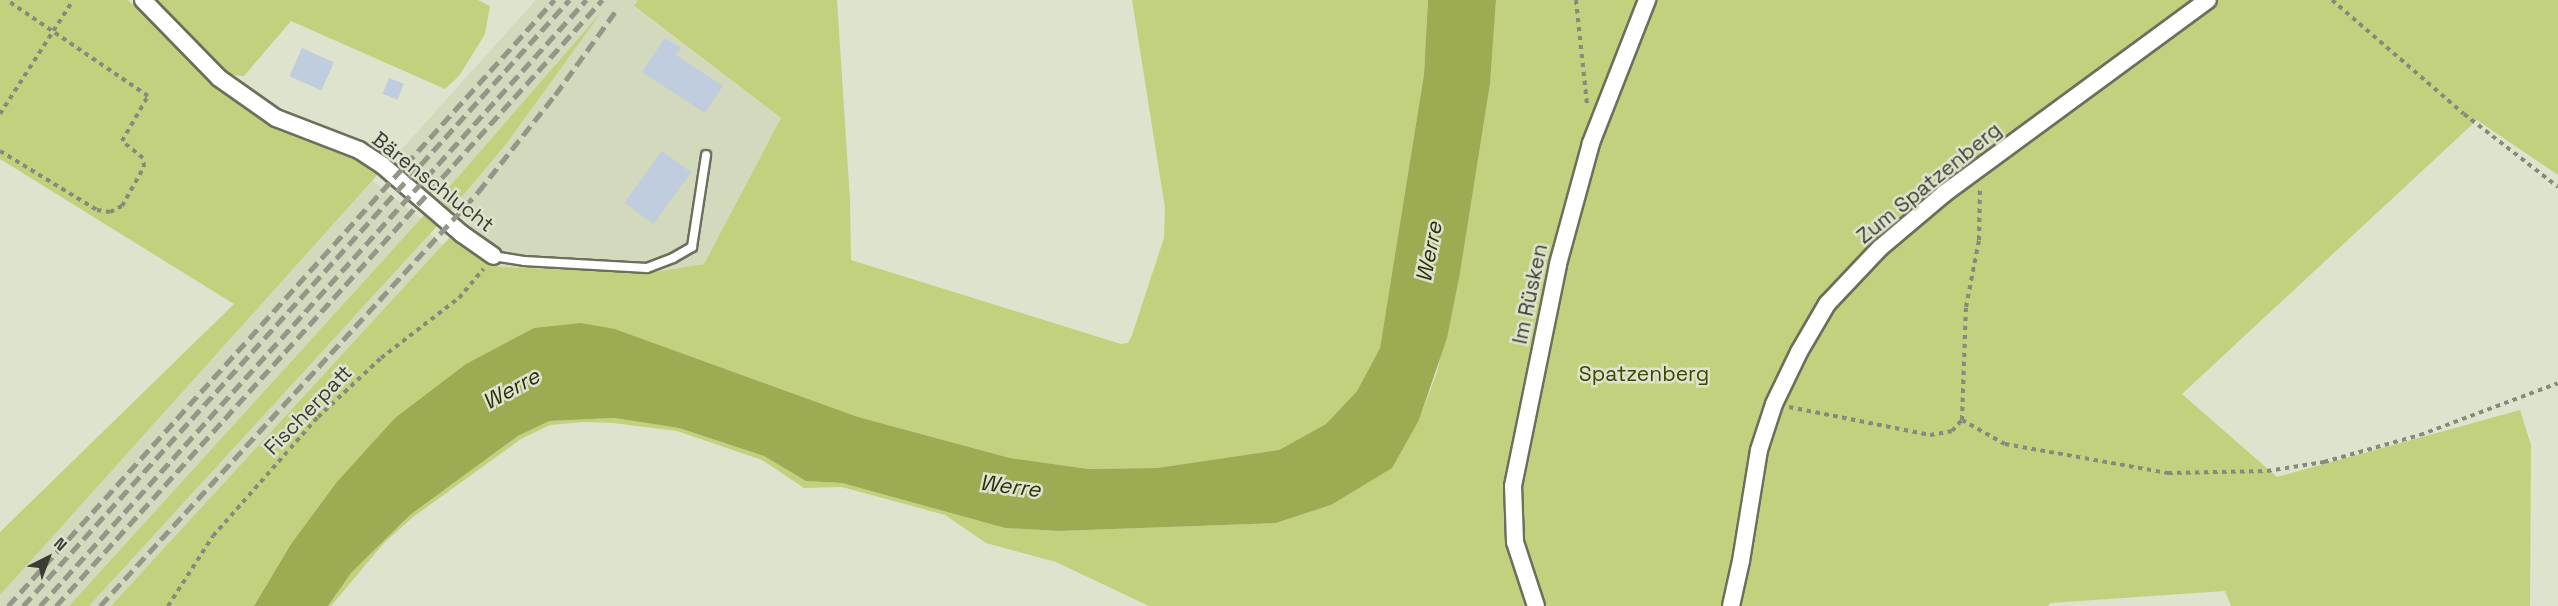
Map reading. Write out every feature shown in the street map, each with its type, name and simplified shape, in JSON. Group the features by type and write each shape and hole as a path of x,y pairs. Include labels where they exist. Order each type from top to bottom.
{"street":[{"name":"Bärenschlucht","path":"143,0 219,78 276,118 359,150 382,165 462,234 493,256"},
{"name":"Im Rüsken","path":"1536,606 1515,542 1513,486 1558,264 1591,143 1647,0"},
{"name":"Zum Spatzenberg","path":"1731,606 1742,561 1759,450 1774,404 1799,352 1827,304 1880,248 1981,167 2208,0"}],"lane":[{"path":"493,256 524,261 647,267 673,258 692,247 706,155"}],"path":[{"path":"0,151 97,210 110,212 122,206 144,167 143,158 122,141 147,96 7,0"},
{"path":"1576,0 1587,107"},
{"path":"2332,0 2464,114 2558,187"},
{"path":"0,114 72,2"},
{"path":"1774,404 1930,435 1952,431 1962,420 1966,307 1979,240 1981,167"},
{"name":"Fischerpatt","path":"168,606 177,588 213,536 318,417 381,358 459,298 493,256"},
{"path":"1962,420 2005,444 2168,473 2267,471 2324,462 2420,435 2558,383"}],"shaded area":[{"path":"536,0 638,0 634,7 781,118 704,264 649,273 498,267 466,219 453,208 507,143 597,17 446,192 400,151"},
{"path":"372,180 421,219 69,606 0,606 0,595"},
{"path":"430,234 443,245 345,354 111,606 89,606"}],"green space":[{"path":"0,0 128,0 211,78 351,155 379,173 0,595 0,532 234,304 0,159"},
{"path":"150,0 478,0 490,6 485,34 459,76 445,89 291,21 244,76 218,74"},
{"path":"638,0 837,0 850,200 851,260 1121,344 1128,343 1132,335 1164,238 1165,208 1132,0 1428,0 1424,74 1380,348 1357,391 1326,424 1279,450 1157,468 1088,469 1010,458 858,417 615,329 336,483 291,544 254,606 111,606 451,236 499,267 649,273 704,264 781,118 634,6"},
{"name":"Spatzenberg","path":"1496,0 2558,0 2558,175 2477,120 2182,394 2277,477 2520,410 2531,445 2530,606 2231,606 2225,591 2050,603 2048,606 1149,606 1056,562 986,543 945,515 842,487 804,488 762,460 677,431 613,423 583,422 550,425 521,439 413,517 384,543 331,606 328,606 351,573 410,515 518,436 548,421 614,418 679,428 764,456 806,481 842,483 1005,528 1058,531 1276,523 1331,505 1419,420 1437,372 1460,273 1490,84"},
{"path":"603,10 507,143 451,210 439,199"},
{"path":"427,212 439,224 89,606 69,606"}],"water":[{"name":"Werre","path":"1428,0 1496,0 1490,84 1460,273 1447,338 1419,420 1392,468 1331,505 1276,523 1058,531 1005,528 842,483 806,481 764,456 679,428 614,418 549,421 518,436 410,515 351,573 328,606 254,606 291,544 336,483 395,418 466,364 534,328 581,323 615,329 858,417 1010,458 1088,469 1157,468 1279,450 1326,424 1357,391 1380,348 1424,74"}],"building":[{"path":"665,38 681,48 676,55 723,86 705,113 642,72"},
{"path":"302,48 334,62 321,91 289,76"},
{"path":"389,78 404,84 397,100 383,94"},
{"path":"662,151 691,172 654,224 624,203"}],"railway":[{"path":"8,606 554,0"},
{"path":"23,606 569,0"},
{"path":"40,606 586,0"},
{"path":"56,606 602,0"},
{"path":"100,606 478,192 555,95 617,9"}]}
